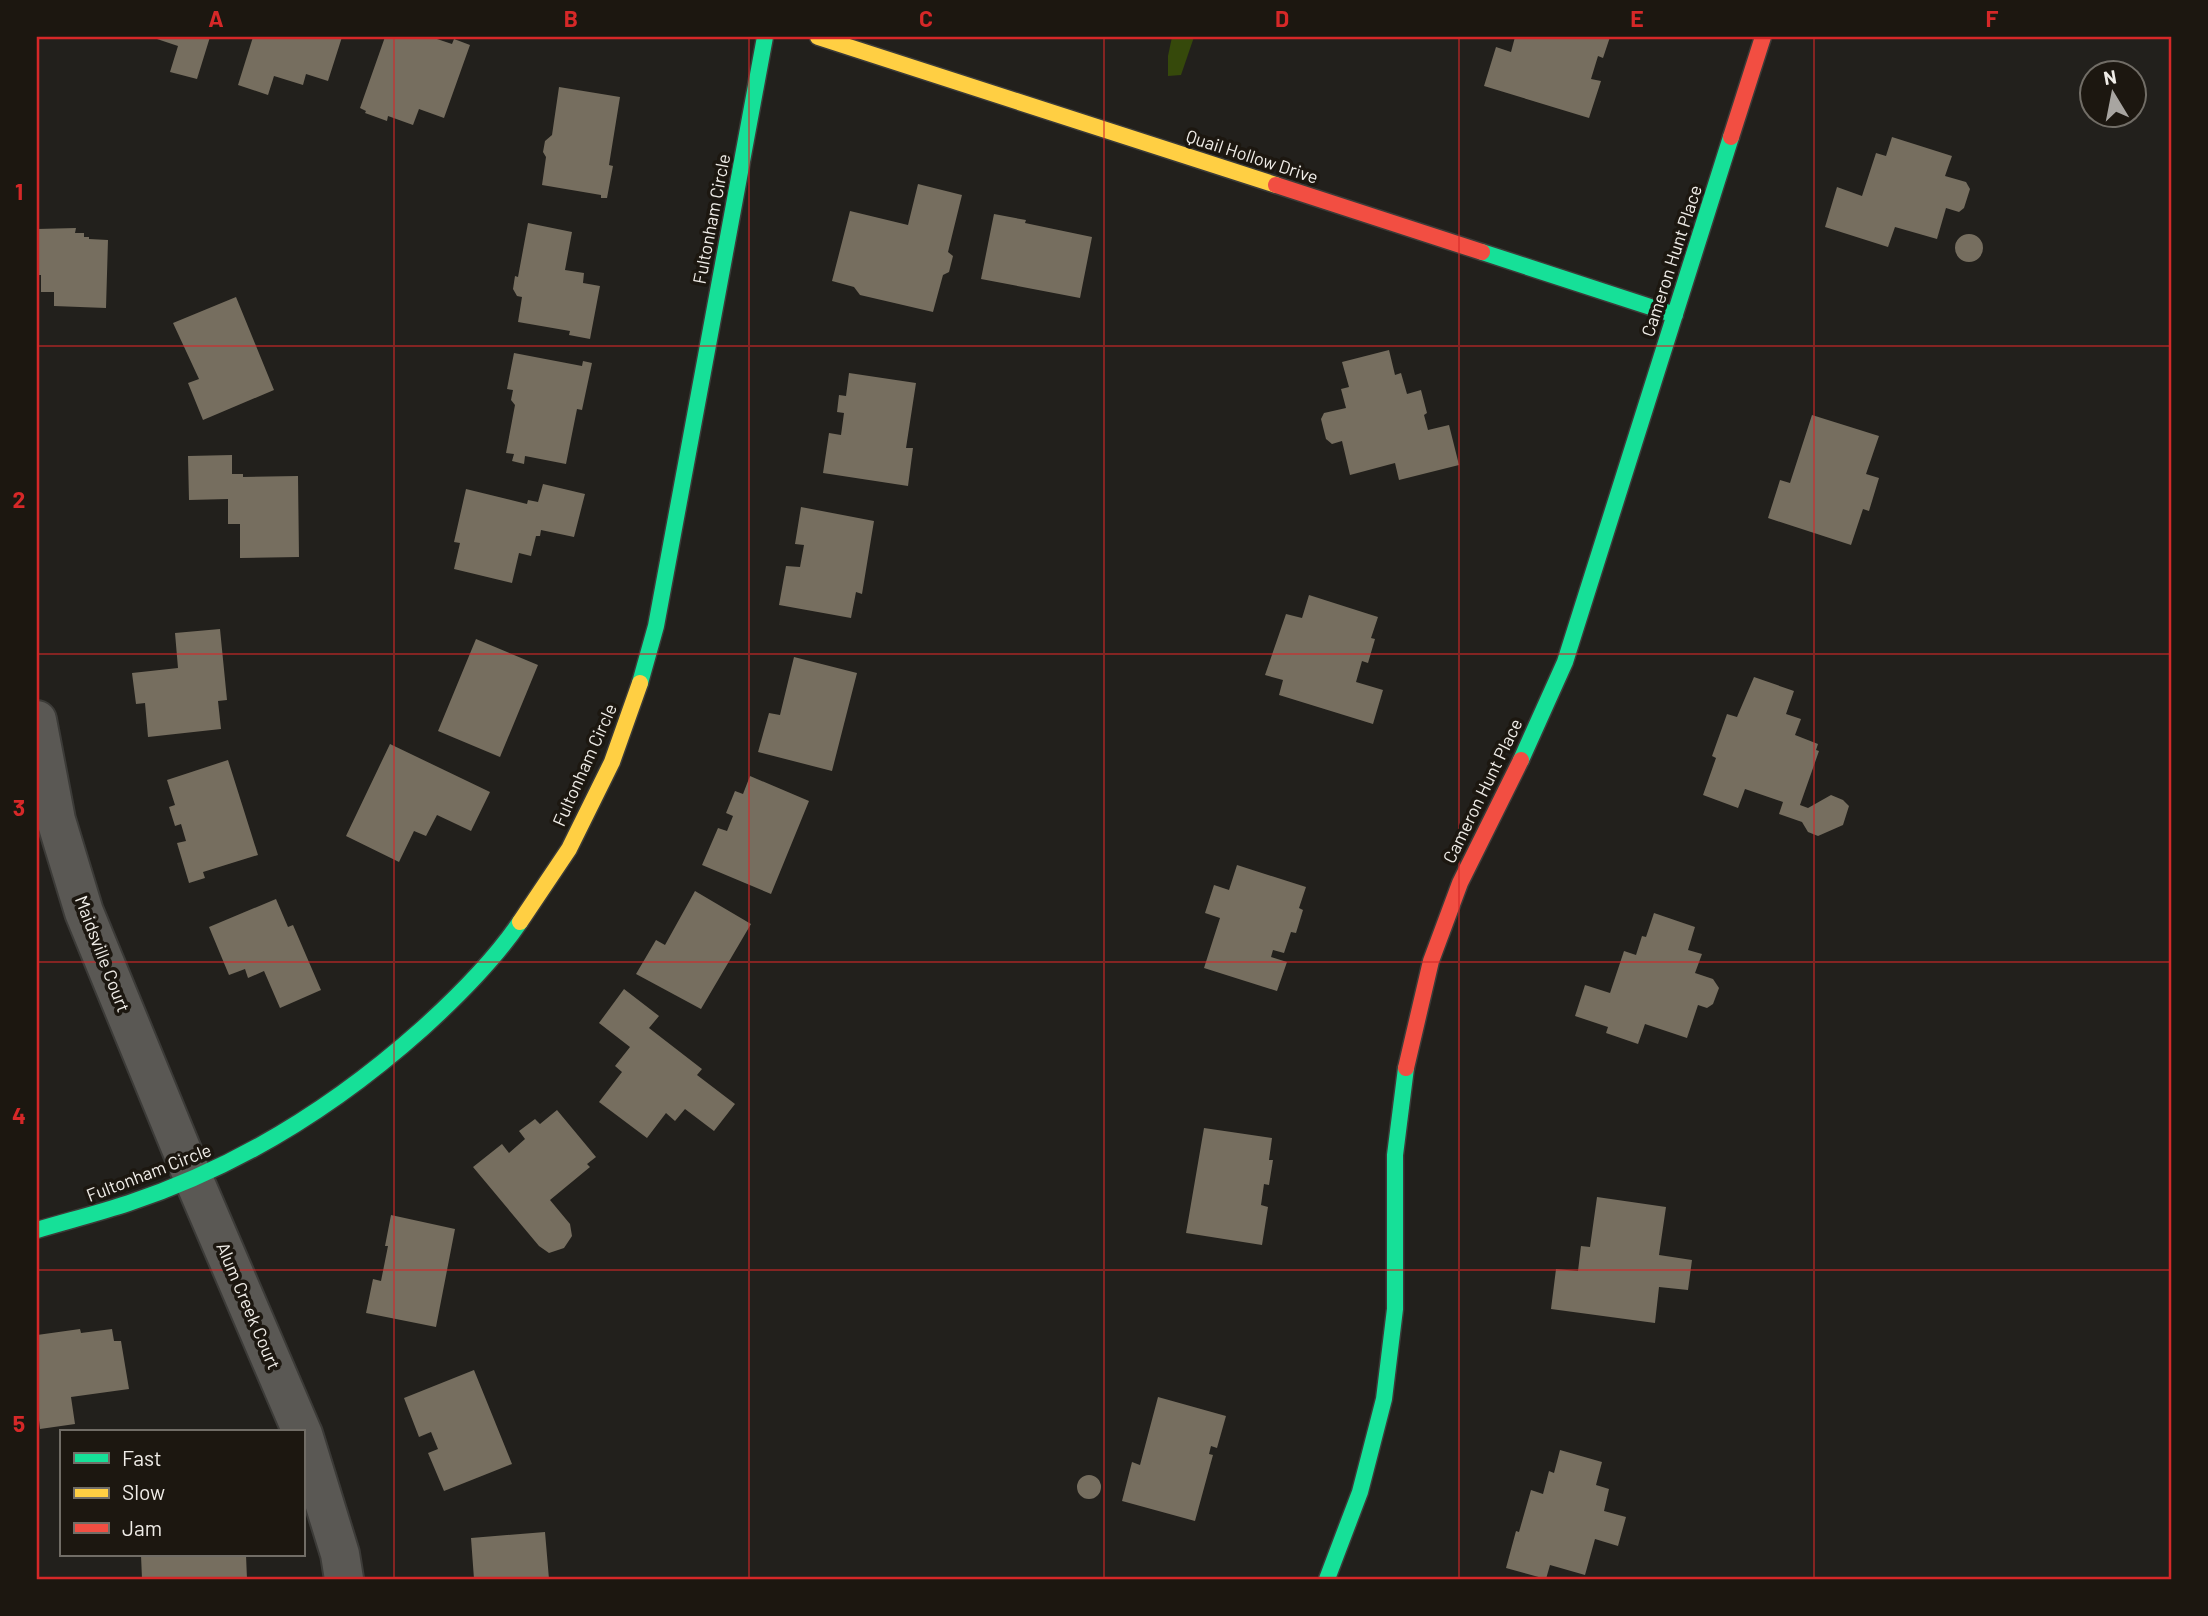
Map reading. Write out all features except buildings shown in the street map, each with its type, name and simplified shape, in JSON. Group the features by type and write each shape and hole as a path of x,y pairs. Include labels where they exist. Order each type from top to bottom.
{"street":[{"name":"Fultonham Circle","path":"37,1230 86,1219 194,1180 254,1150 316,1114 374,1072 429,1026 478,974 523,918 563,858 597,795 637,695 656,626 765,37"},
{"name":"Quail Hollow Drive","path":"818,37 1675,315"},
{"name":"Cameron Hunt Place","path":"1327,1579 1360,1492 1384,1399 1395,1309 1395,1155 1408,1052 1430,961 1460,883 1513,778 1565,662 1763,37"},
{"name":"Maidsville Court","path":"37,720 56,820 84,912 194,1180"},
{"name":"Alum Creek Court","path":"194,1180 302,1430"},
{"name":"Alum Creek Court","path":"304,1436 340,1553 344,1579"}],"green space":[{"path":"1172,37 1194,37 1181,75 1168,76 1168,56"}],"traffic: fast":[{"path":"640,683 656,626 765,37"},
{"path":"1521,760 1565,662 1731,137"},
{"path":"1482,252 1675,315"},
{"path":"37,1230 118,1207 169,1188 248,1152 285,1130 357,1082 423,1028 474,978 520,922"},
{"path":"1327,1579 1360,1492 1384,1399 1395,1309 1395,1155 1406,1068"}],"traffic: slow":[{"path":"818,37 1276,185"},
{"path":"520,922 569,849 612,762 640,683"}],"traffic: jam":[{"path":"1731,137 1763,37"},
{"path":"1276,185 1482,252"},
{"path":"1406,1068 1431,961 1460,883 1521,760"}]}
